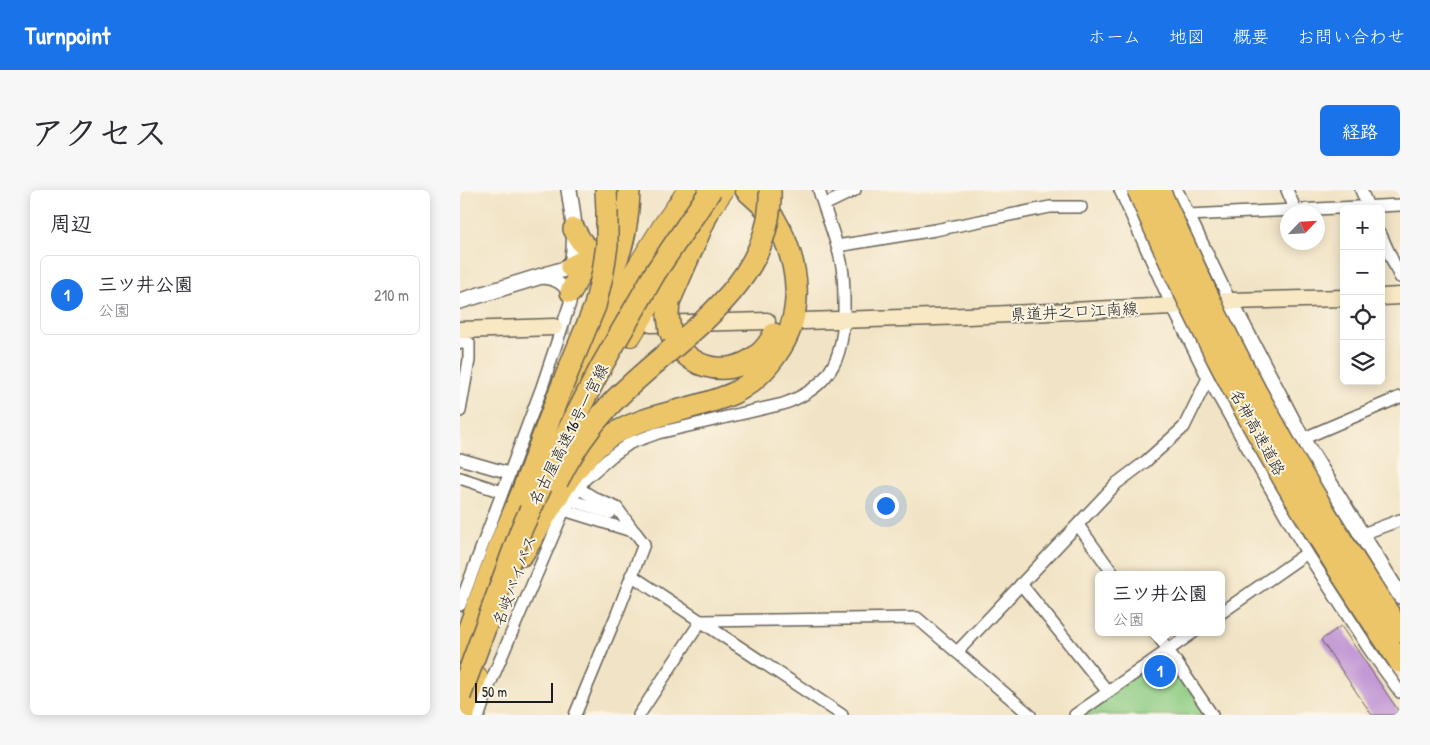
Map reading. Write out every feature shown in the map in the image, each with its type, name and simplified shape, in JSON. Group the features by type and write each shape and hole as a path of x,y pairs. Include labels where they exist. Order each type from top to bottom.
{"highway":[{"path":"510,485 556,401 596,306 607,245 606,190"},
{"name":"名岐バイパス","path":"460,644 510,485 619,296 662,227 688,190"},
{"name":"名古屋高速16号一宮線","path":"460,652 504,535 510,485 599,343 642,268 694,190"},
{"name":"名岐バイパス","path":"464,715 522,555 557,474 601,386 711,199 724,190"},
{"path":"522,555 577,467 606,440 629,426 654,416 707,404 735,392 758,377 782,347 791,330 795,313 797,292 795,271 784,253 750,210 730,190"},
{"path":"711,199 669,302 663,324 689,358 714,369 722,370 740,366 759,355 770,341 781,318 785,297 784,253 774,218 746,190"},
{"path":"494,598 517,570 559,478 589,431 608,407 629,386 712,314 740,281 762,243 770,201 770,190"},
{"name":"名神高速道路","path":"1138,190 1217,358 1282,476 1326,550 1400,662"},
{"name":"名神高速道路","path":"1159,190 1217,316 1255,390 1342,541 1400,631"},
{"path":"510,485 550,403 570,356 612,272 626,234 629,199"},
{"path":"572,267 609,246 616,237 629,199"},
{"name":"名古屋高速16号一宮線","path":"460,696 494,598 521,530 558,448 655,274 711,199"},
{"path":"574,229 588,249 597,253"},
{"path":"571,294 579,275 597,253"}],"main road":[{"path":"1385,297 1400,296"},
{"name":"県道井之口江南線","path":"804,321 844,321 1172,306 1230,301 1340,298"},
{"path":"663,324 767,321"},
{"path":"460,330 554,327"}],"street":[{"path":"460,605 510,485 555,350 571,294 575,246 569,190"},
{"path":"479,715 489,686 564,510 585,479 613,454 630,443 658,433 794,401 811,390 828,375 837,360 843,336 842,267 819,190"},
{"path":"824,205 855,190"},
{"path":"1120,190 1172,306 1208,378 1307,553 1369,649 1400,692"},
{"path":"1177,190 1230,301 1302,439 1360,535 1400,596"},
{"path":"1287,190 1293,205"},
{"path":"1361,190 1368,205"},
{"path":"1385,206 1400,205"},
{"path":"837,246 935,230 1050,207 1081,207"},
{"path":"1325,210 1340,209"},
{"path":"1188,215 1280,212"},
{"path":"1385,244 1400,277"},
{"path":"460,301 572,267"},
{"path":"538,278 552,278 560,282 571,294"},
{"path":"460,342 469,343 469,360 460,410"},
{"path":"956,652 1117,483 1145,462 1184,427 1208,378"},
{"path":"1302,439 1400,397"},
{"path":"460,459 510,485"},
{"path":"460,464 510,485"},
{"path":"460,478 510,485"},
{"path":"575,715 644,544 616,508 578,488"},
{"path":"576,502 615,514 624,520"},
{"path":"564,510 635,532"},
{"path":"1360,535 1400,520"},
{"path":"1078,525 1111,571"},
{"path":"1225,610 1307,553"},
{"path":"631,575 842,715"},
{"path":"1021,584 1108,692"},
{"path":"701,620 917,618 1030,715"},
{"path":"639,715 701,620"},
{"path":"1159,636 1212,715"},
{"path":"1075,715 1188,636"}],"green space":[{"path":"1169,650 1212,715 1075,715"}],"building":[{"path":"1341,626 1400,715 1372,715 1321,640"}],"tunnel":[{"path":"554,327 596,326"}],"place":[{"name":"三ツ井公園","path":"1160,671"}]}
